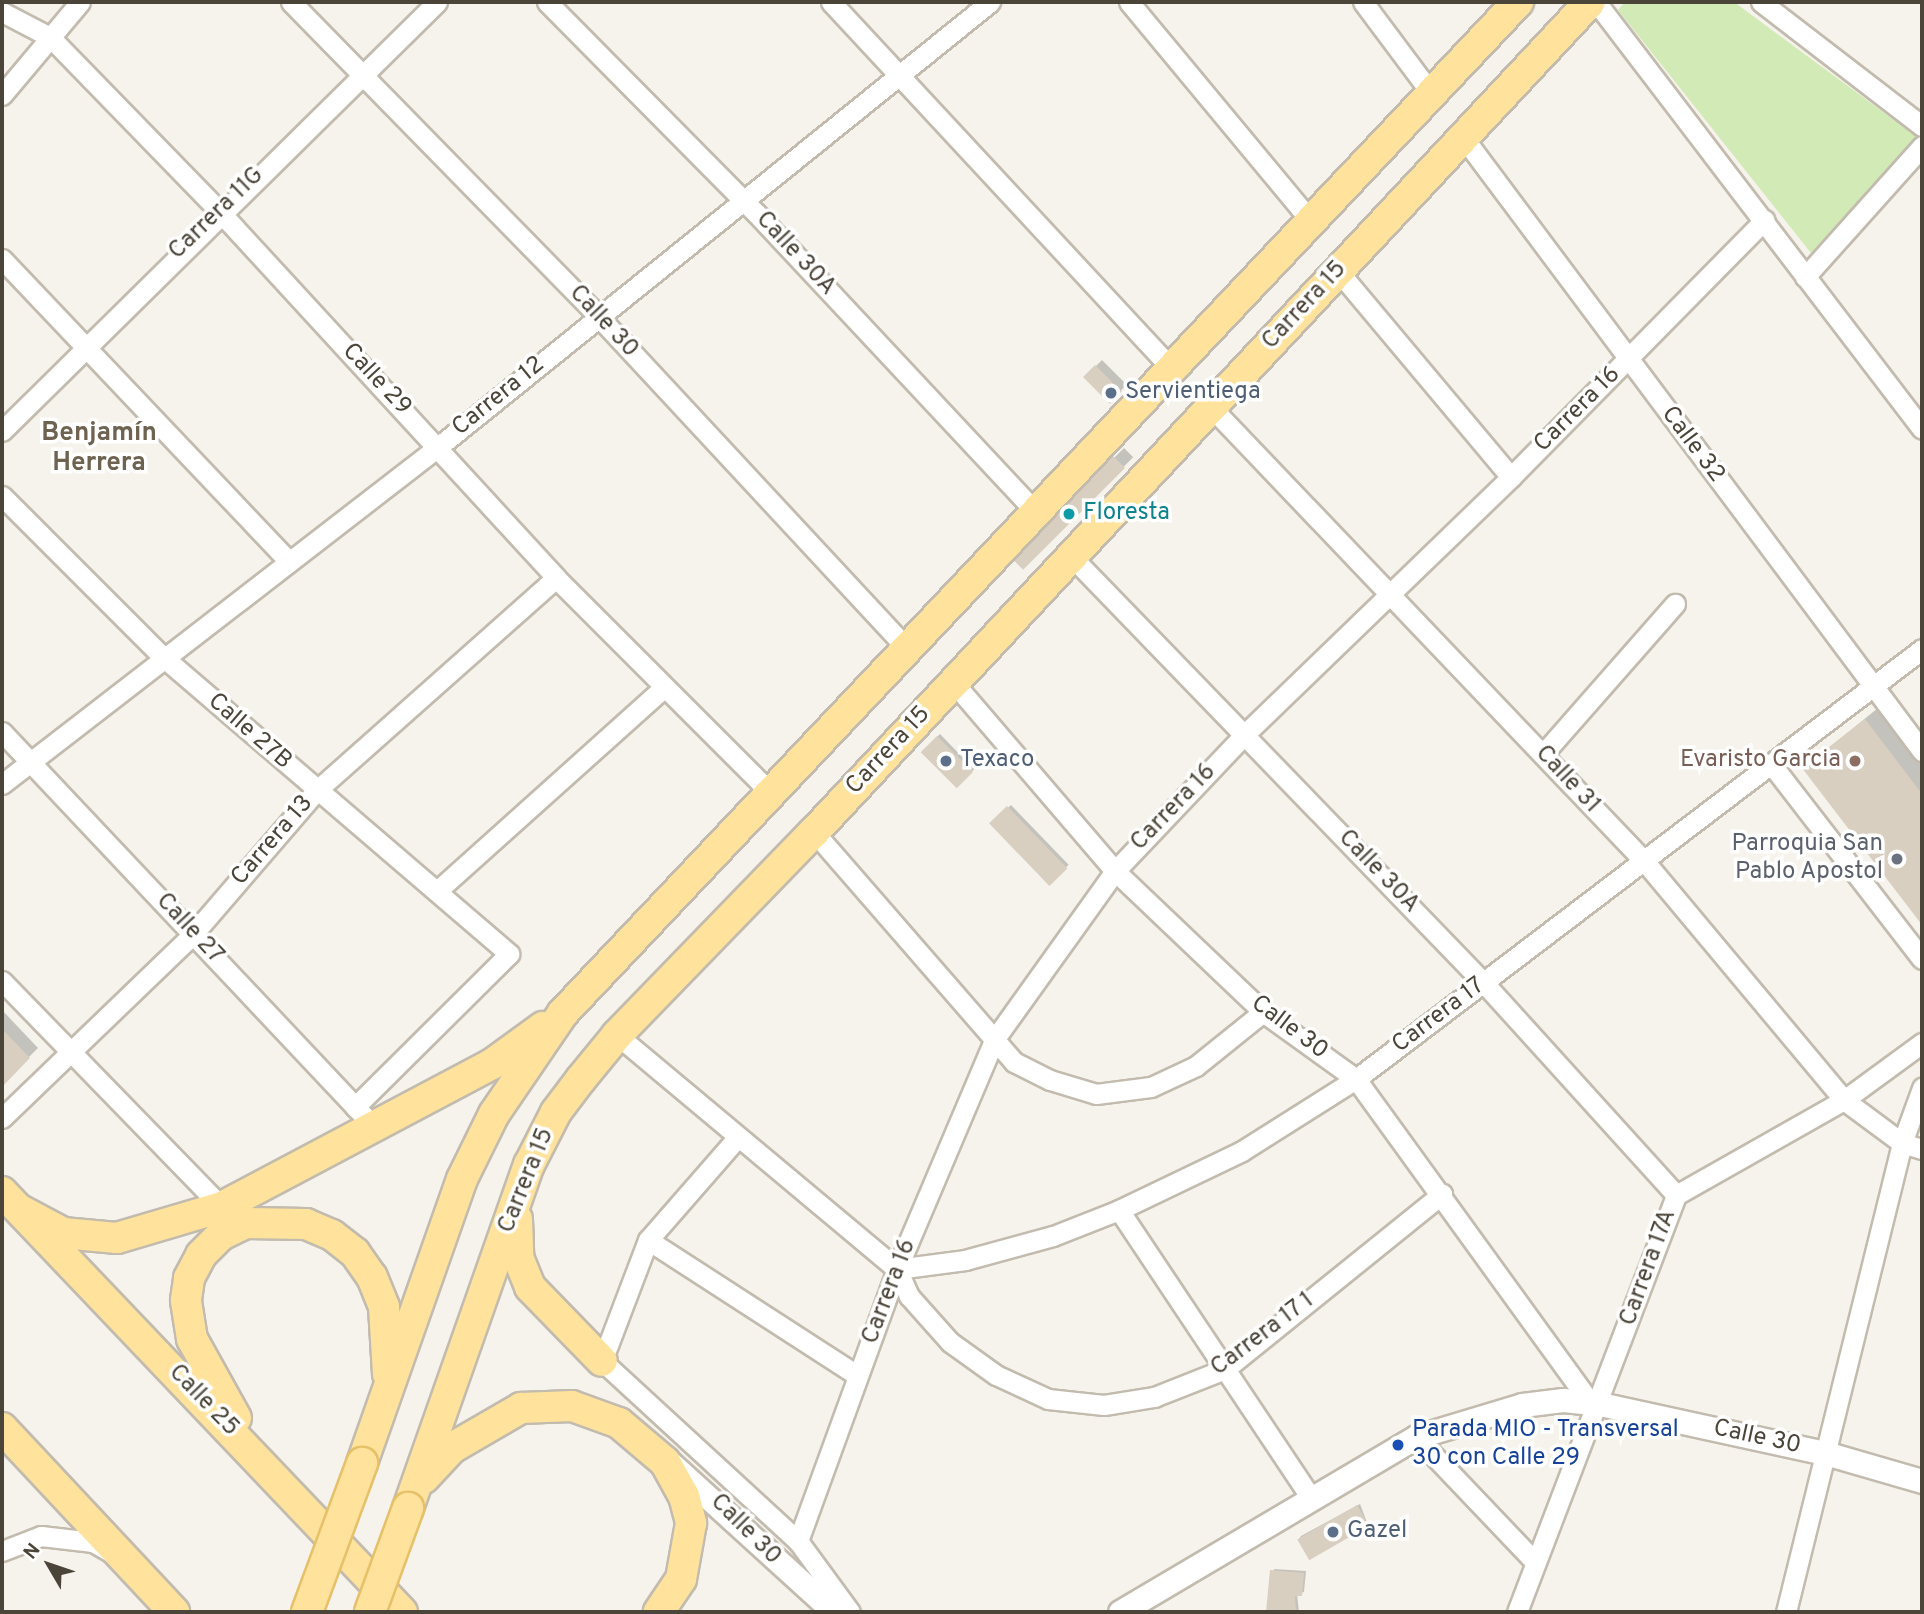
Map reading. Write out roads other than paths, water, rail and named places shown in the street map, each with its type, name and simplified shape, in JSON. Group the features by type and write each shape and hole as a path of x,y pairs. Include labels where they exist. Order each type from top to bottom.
{"main road":[{"path":"307,1612 463,1179 494,1114 563,1013 1518,2"},
{"name":"Carrera 15","path":"370,1612 522,1184 556,1112 617,1035 814,832 1590,2"},
{"path":"11,1201 63,1233 117,1238 222,1207 365,1117 492,1064 563,1013"},
{"path":"522,1184 515,1242 523,1273 602,1361"},
{"name":"Calle 25","path":"11,1201 264,1463 402,1612"},
{"path":"264,1463 209,1374 189,1326 189,1278 201,1255 221,1235 246,1223 290,1221 317,1228 349,1248 365,1264 384,1307 389,1387"},
{"path":"411,1498 452,1448 504,1415 539,1405 572,1406 605,1415 654,1449 679,1486 691,1523 681,1579 659,1612"},
{"path":"6,1435 174,1612"}],"street":[{"path":"2,95 80,2"},
{"name":"Calle 30","path":"291,2 363,72 598,316 907,648"},
{"name":"Carrera 11G","path":"2,430 220,212 437,2"},
{"name":"Calle 30A","path":"547,2 744,201 1036,512"},
{"path":"831,2 1172,369"},
{"name":"Carrera 12","path":"2,784 28,759 438,447 990,2"},
{"path":"1129,2 1311,221"},
{"path":"1363,2 1431,93"},
{"path":"1596,2 1922,429"},
{"path":"1760,2 1922,126"},
{"name":"Calle 29","path":"2,12 50,37 220,212 556,578 662,689 770,792"},
{"name":"Calle 32","path":"1463,137 1922,751"},
{"path":"1805,277 1922,146"},
{"name":"Carrera 16","path":"798,1541 897,1269 994,1040 1115,871 1245,734 1511,477 1763,220"},
{"path":"2,259 289,561"},
{"path":"1338,271 1511,477"},
{"name":"Calle 31","path":"1211,407 1645,862 1844,1100 1902,1143 1922,1149"},
{"name":"Calle 27B","path":"2,496 163,657 509,954 365,1117"},
{"name":"Calle 30A","path":"1072,556 1483,982 1676,1195"},
{"name":"Carrera 13","path":"2,1118 193,934 316,790 556,578"},
{"path":"1543,754 1675,604"},
{"name":"Carrera 17","path":"897,1269 965,1260 1053,1236 1119,1210 1242,1150 1356,1079 1922,649"},
{"name":"Calle 30","path":"953,682 1115,871 1263,1013 1356,1079 1595,1403"},
{"path":"437,891 662,689"},
{"name":"Calle 27","path":"2,732 365,1117"},
{"path":"1772,765 1922,959"},
{"path":"814,832 1014,1062 1096,1094 1151,1087 1196,1066 1263,1013"},
{"path":"2,981 69,1054 222,1207"},
{"path":"617,1035 897,1269"},
{"name":"Carrera 17A","path":"1517,1612 1676,1195 1844,1100 1922,1043"},
{"path":"1786,1612 1902,1143 1922,1088"},
{"path":"737,1138 648,1240 602,1361 798,1541 850,1612"},
{"name":"Carrera 17 1","path":"897,1269 909,1296 950,1342 996,1375 1048,1399 1104,1405 1154,1397 1226,1369 1442,1194"},
{"path":"1119,1210 1311,1498"},
{"path":"648,1240 857,1375"},
{"name":"Calle 30","path":"1120,1612 1416,1437 1522,1405 1595,1403 1825,1453 1922,1481"},
{"path":"1416,1437 1535,1562"},
{"name":"Calle 30","path":"654,1449 699,1485 800,1585 834,1612"},
{"path":"2,1551 41,1536 64,1536 93,1542 127,1561"}],"place":[{"name":"Servientiega","path":"1111,393"},
{"name":"Floresta","path":"1069,514"},
{"name":"Texaco","path":"946,761"},
{"name":"Evaristo Garcia","path":"1855,761"},
{"name":"Parroquia San Pablo Apostol","path":"1897,859"},
{"name":"Parada MIO - Transversal 30 con Calle 29","path":"1398,1445"},
{"name":"Gazel","path":"1333,1532"}],"district":[{"name":"Benjamín Herrera","path":"99,449"}]}
